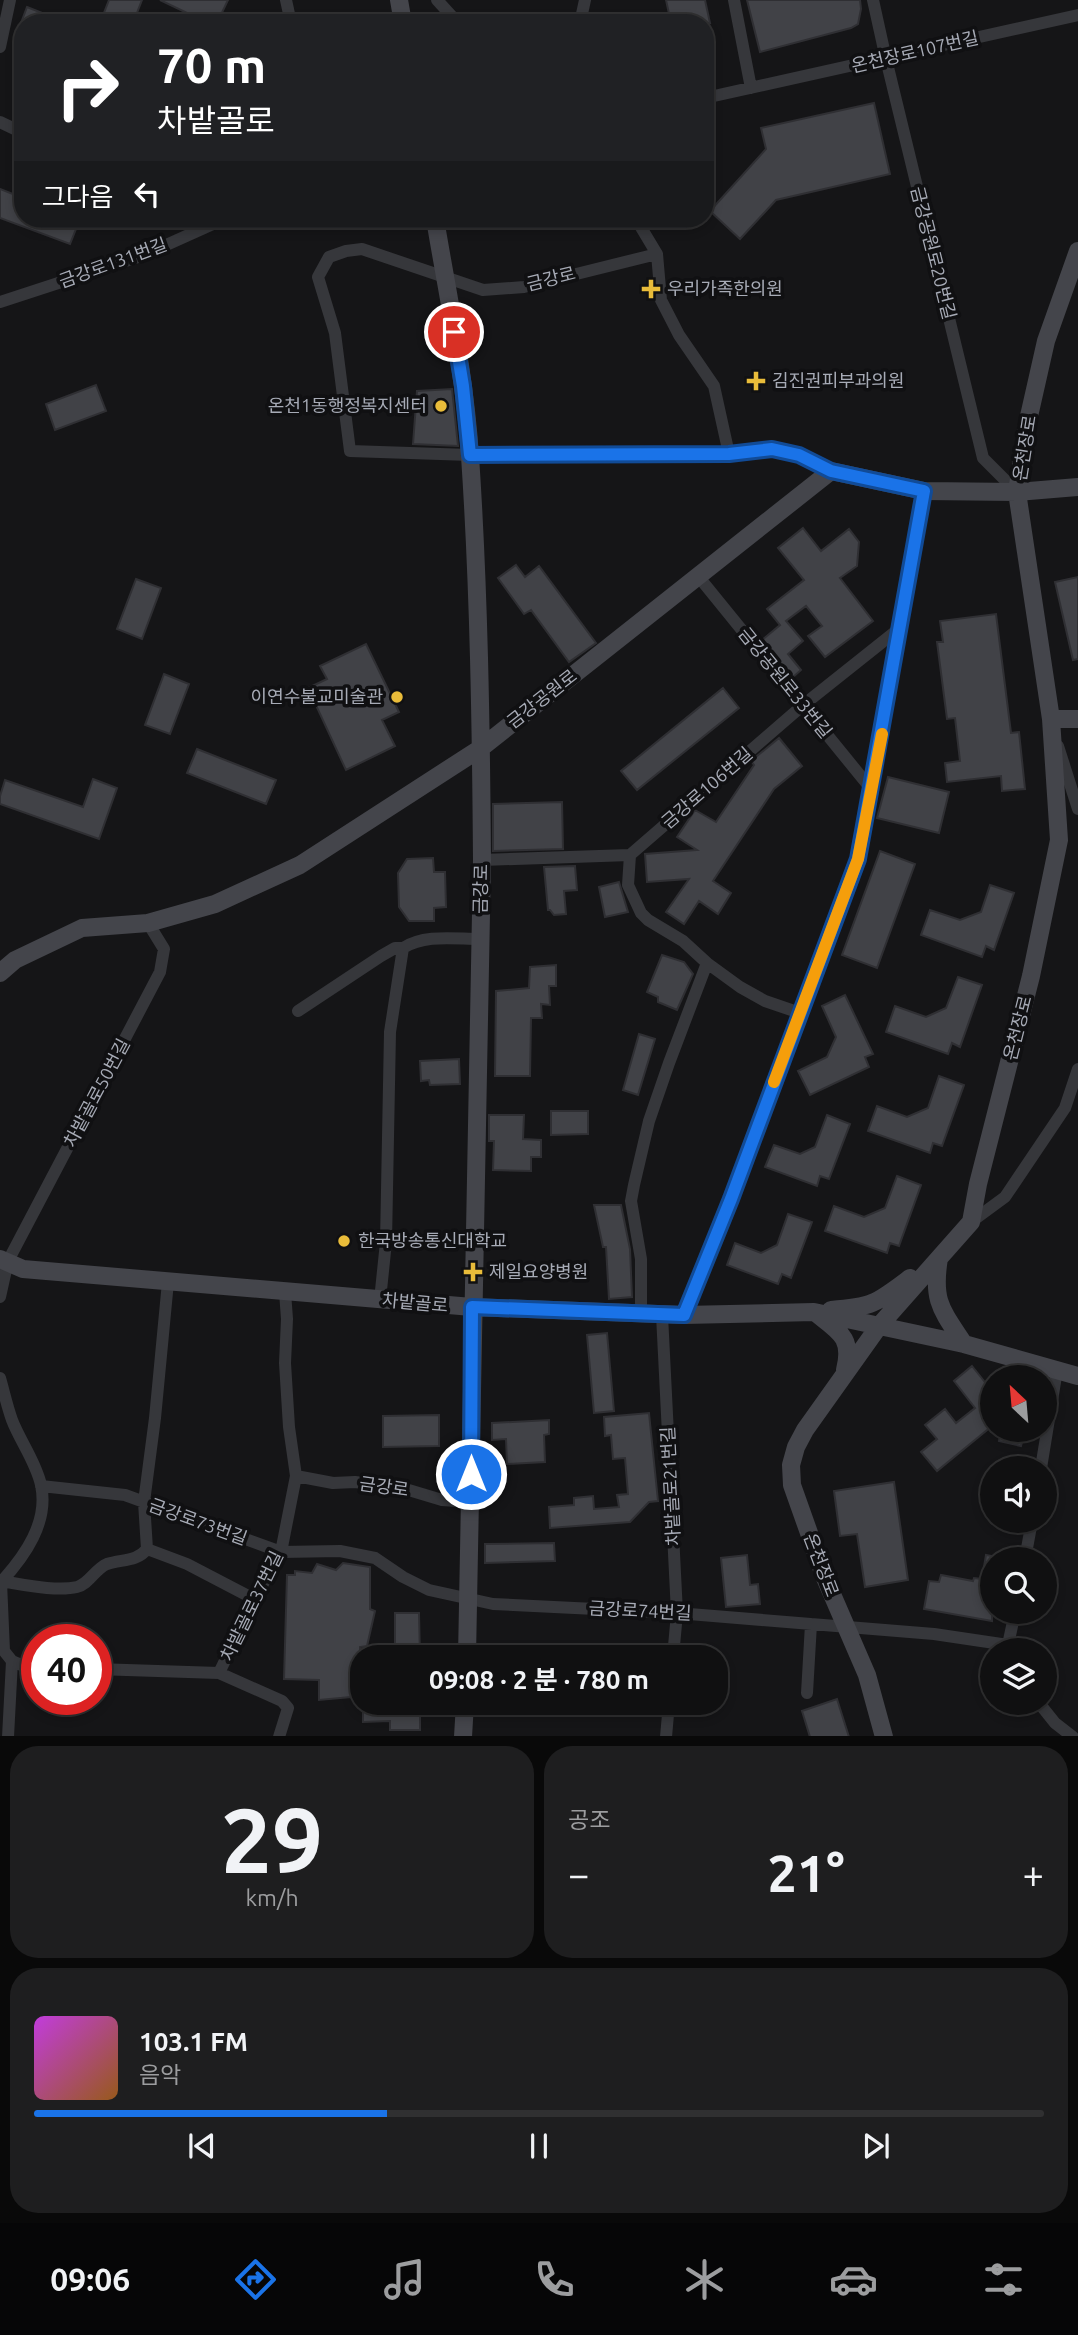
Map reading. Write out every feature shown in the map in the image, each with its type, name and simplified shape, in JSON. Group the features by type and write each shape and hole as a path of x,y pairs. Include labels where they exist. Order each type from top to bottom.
{"street":[{"path":"0,47 10,0"},
{"path":"437,0 450,14"},
{"path":"734,0 751,88"},
{"name":"금강공원로20번길","path":"873,0 983,458 1017,492"},
{"name":"온천장로107번길","path":"714,96 1078,15"},
{"name":"금강로131번길","path":"0,302 144,255 200,228"},
{"name":"금강로","path":"437,228 463,386 470,455 481,748 482,860 467,1645"},
{"path":"641,228 657,254 661,300 679,335 714,386 729,454"},
{"path":"445,278 362,249 329,257 318,277 335,333 350,451 470,455 729,454 772,449 799,455 831,471 924,491 1017,492 1078,487"},
{"name":"온천장로","path":"884,1736 867,1675 806,1526 792,1485 791,1465 805,1430 879,1326 971,1222 978,1184 1031,976 1059,840 1051,719 1017,492 1032,401 1046,341 1073,274 1078,251"},
{"name":"금강로","path":"445,278 483,290 524,287 657,254"},
{"name":"금강공원로","path":"0,973 15,960 82,928 148,923 215,904 300,865 481,748 831,471"},
{"path":"684,1315 731,1199 858,859 924,491"},
{"name":"금강공원로33번길","path":"698,576 872,790"},
{"name":"금강로106번길","path":"630,855 802,706 900,628"},
{"path":"1078,719 1051,719 1078,809"},
{"path":"482,860 630,855 628,885 641,913 648,920 683,941 740,987 765,1001 800,1013"},
{"name":"차밭골로50번길","path":"0,1297 4,1260 160,972 164,949 148,923"},
{"path":"298,1011 395,948 433,939 480,939"},
{"path":"380,1300 386,1242 390,1032 403,948"},
{"path":"640,1314 641,1259 631,1201 634,1185 649,1121 707,963"},
{"path":"971,1222 1005,1197 1065,1108 1078,1069"},
{"path":"814,1312 855,1308 880,1302 940,1255"},
{"path":"940,1255 935,1284 941,1309 964,1344"},
{"name":"차밭골로","path":"4,1260 23,1269 472,1307 662,1315 814,1312 964,1344 1039,1365"},
{"path":"1,1581 50,1587 77,1587 103,1565 136,1558 147,1549 145,1502 167,1282"},
{"name":"차밭골로37번길","path":"112,1670 219,1673 254,1599 281,1552 296,1476 289,1427 285,1363 285,1292"},
{"path":"814,1312 844,1336 848,1356 843,1375"},
{"name":"차밭골로21번길","path":"662,1315 677,1613 674,1645"},
{"name":"차밭골로","path":"1057,1370 1078,1376"},
{"path":"0,1378 12,1420 41,1486 41,1514 32,1542 19,1562 1,1581 4,1651 12,1661 21,1665"},
{"name":"금강로","path":"296,1476 332,1483 355,1482 402,1488 442,1500 471,1502"},
{"name":"금강로73번길","path":"41,1486 125,1495 281,1552 340,1551 376,1558 403,1577 429,1590 469,1598"},
{"path":"147,1549 187,1564 254,1599"},
{"name":"금강로74번길","path":"469,1598 493,1604 677,1613 934,1634 980,1642"},
{"path":"807,1693 811,1624"},
{"path":"4,1720 12,1661"},
{"path":"219,1673 282,1700 288,1708 279,1736"},
{"path":"463,1736 464,1715"},
{"path":"666,1736 668,1715"},
{"path":"1049,1715 1072,1736"}],"building":[{"path":"109,0 142,0 137,14 104,14"},
{"path":"160,0 228,0 221,14 189,14"},
{"path":"666,0 705,0 708,14 669,14"},
{"path":"747,0 860,0 861,9 858,24 851,28 760,52"},
{"path":"27,7 45,14 24,14"},
{"path":"874,103 890,174 776,200 740,239 714,215 714,207 766,149 761,128"},
{"path":"0,189 14,194 14,223 0,218"},
{"path":"27,228 76,228 70,244"},
{"path":"96,385 106,411 55,430 46,404"},
{"path":"452,389 458,446 413,444 417,391"},
{"path":"803,528 821,551 849,529 859,542 857,566 840,578 873,621 825,657 808,636 822,626 806,606 786,621 803,641 788,654 801,670 792,678 762,640 780,625 767,609 804,580 778,548"},
{"path":"516,565 525,577 539,566 596,643 569,662 531,610 524,614 498,578"},
{"path":"1078,577 1078,659 1073,660 1055,582"},
{"path":"136,579 161,588 142,639 117,629"},
{"path":"996,614 1011,733 1019,732 1025,789 1002,791 1001,776 947,782 945,763 960,761 955,718 947,719 937,642 943,642 940,621"},
{"path":"366,644 399,712 382,720 395,746 346,770 308,688 327,679 320,666"},
{"path":"164,674 189,684 170,734 145,725"},
{"path":"723,688 739,708 637,790 621,771"},
{"path":"779,738 802,766 774,789 713,881 731,893 718,914 699,901 684,924 666,912 689,879 647,882 645,854 697,850 677,837 695,810 716,822 754,765 751,761"},
{"path":"197,749 276,780 266,804 187,773"},
{"path":"888,777 949,792 939,833 877,818"},
{"path":"93,779 117,788 99,839 0,804 5,780 83,807"},
{"path":"562,802 563,849 493,851 493,804"},
{"path":"880,851 915,864 877,968 842,955"},
{"path":"433,858 434,872 445,872 446,907 434,908 434,921 409,921 399,907 398,873 407,859"},
{"path":"575,866 577,890 564,891 566,914 554,915 548,910 544,867"},
{"path":"619,882 628,912 605,917 599,887"},
{"path":"990,885 1014,893 994,950 986,946 982,957 921,935 930,910 960,920 981,912"},
{"path":"662,955 684,962 693,974 677,1010 658,1002 658,997 647,992"},
{"path":"556,965 556,986 549,986 550,1005 541,1004 542,1018 531,1018 530,1076 495,1076 496,991 529,988 530,967"},
{"path":"958,977 982,985 960,1047 952,1043 948,1054 886,1032 895,1006 926,1017 946,1008"},
{"path":"845,995 873,1054 865,1057 869,1067 810,1095 798,1071 827,1057 836,1037 822,1006"},
{"path":"639,1034 655,1039 638,1095 623,1090"},
{"path":"459,1059 460,1084 430,1085 429,1080 421,1081 420,1061"},
{"path":"939,1076 964,1085 942,1146 933,1143 930,1153 868,1131 877,1106 907,1117 928,1108"},
{"path":"551,1111 588,1111 588,1134 551,1135"},
{"path":"489,1115 524,1115 523,1139 541,1140 541,1157 531,1157 531,1171 493,1170 494,1141 489,1141"},
{"path":"827,1115 850,1124 829,1179 820,1176 817,1186 765,1167 774,1145 800,1154 815,1147"},
{"path":"897,1176 921,1185 899,1246 890,1243 887,1253 825,1231 834,1206 864,1217 885,1208"},
{"path":"594,1205 621,1205 630,1249 632,1297 609,1299 606,1247 603,1247"},
{"path":"788,1214 812,1222 791,1278 782,1274 778,1284 727,1265 735,1243 761,1253 777,1245"},
{"path":"607,1333 614,1411 594,1413 587,1335"},
{"path":"972,1366 980,1376 980,1436 937,1471 921,1452 937,1439 925,1425 945,1409 956,1423 975,1408 954,1381"},
{"path":"649,1413 658,1501 649,1502 630,1522 550,1528 549,1507 574,1505 574,1498 593,1496 594,1509 619,1507 617,1495 628,1494 625,1458 613,1459 611,1435 605,1436 604,1417"},
{"path":"439,1415 439,1446 383,1447 383,1416"},
{"path":"549,1420 549,1434 544,1435 545,1462 507,1464 506,1439 492,1440 492,1423"},
{"path":"1003,1442 1022,1442 1021,1446"},
{"path":"894,1482 908,1580 865,1587 857,1534 840,1536 834,1491"},
{"path":"554,1543 555,1561 485,1563 485,1544"},
{"path":"747,1555 750,1585 758,1584 760,1604 726,1607 721,1558"},
{"path":"343,1563 370,1567 370,1609 375,1611 367,1645 350,1645 350,1697 319,1700 319,1680 284,1679 287,1575 295,1575 295,1571 312,1573 317,1564 336,1570"},
{"path":"941,1575 973,1581 974,1578 980,1579 980,1619 924,1609 929,1581 939,1582"},
{"path":"395,1613 419,1613 420,1645 395,1645"},
{"path":"837,1699 849,1736 810,1736 802,1711"},
{"path":"363,1715 420,1715 420,1730 390,1730 390,1721 363,1722"}],"slow traffic":[{"path":"774,1082 858,859 882,734"}],"place":[{"name":"우리가족한의원","path":"651,289"},
{"name":"김진권피부과의원","path":"756,381"},
{"name":"온천1동행정복지센터","path":"441,406"},
{"name":"이연수불교미술관","path":"397,697"},
{"name":"한국방송통신대학교","path":"344,1241"},
{"name":"제일요양병원","path":"473,1272"}],"route":[{"path":"454,332 470,455 729,454 772,449 799,455 831,471 924,491 858,859 731,1199 684,1315 472,1307 471,1474"}]}
